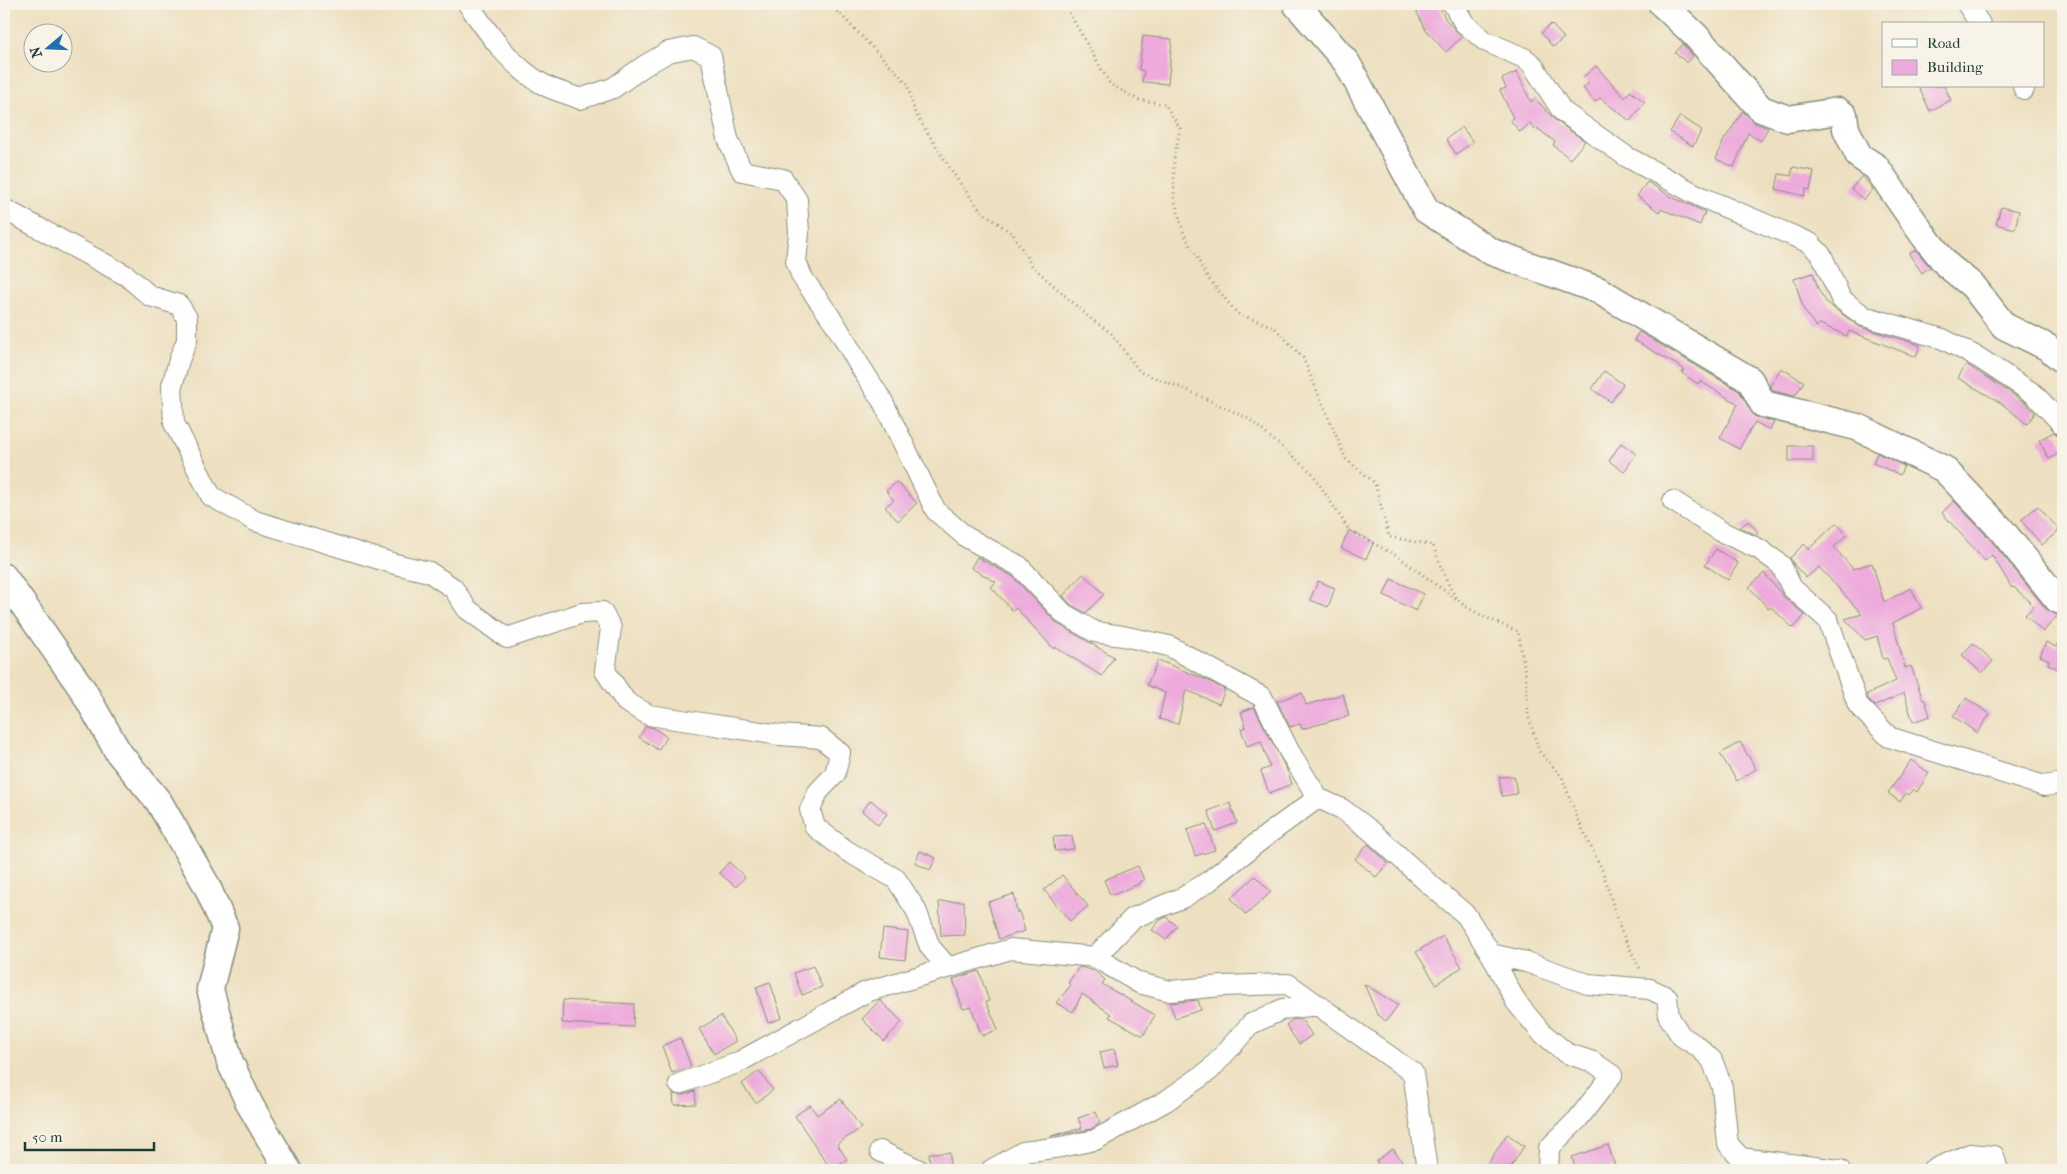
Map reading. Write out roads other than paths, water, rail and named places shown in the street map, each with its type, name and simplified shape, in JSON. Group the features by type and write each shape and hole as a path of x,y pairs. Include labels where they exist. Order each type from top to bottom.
{"street":[{"path":"468,4 515,64 544,85 580,99 613,88 668,52 693,47 711,56 728,139 742,171 783,179 797,200 799,233 796,260 802,277 836,325 883,402 936,511 966,538 1019,566 1064,614 1095,632 1169,646 1262,697 1289,751 1318,798 1342,809 1370,830 1466,915 1492,954 1516,1002 1541,1032 1566,1053 1593,1062 1612,1075 1578,1118 1549,1148 1548,1170"},
{"path":"1296,4 1347,63 1426,210 1492,252 1598,290 1750,380 1763,404 1856,427 1944,469 2000,528 2058,600 2063,601"},
{"path":"1453,4 1464,23 1485,41 1524,58 1532,64 1562,111 1627,157 1699,196 1810,243 1822,256 1841,299 1864,316 1943,339 1979,358 2034,394 2063,425"},
{"path":"1662,4 1695,35 1761,109 1788,118 1822,115 1838,111 1844,115 1846,129 1859,156 1876,167 1924,236 1947,265 1973,286 2004,326 2047,346 2063,360"},
{"path":"1967,4 1979,22"},
{"path":"4,209 127,276 150,296 179,305 187,318 187,340 172,386 174,423 211,496 255,520 395,564 429,572 453,588 467,609 507,638 582,613 602,612 611,628 605,671 626,702 649,715 780,735 821,738 840,753 835,774 818,792 810,810 815,827 847,851 896,879 916,910 930,947 948,968"},
{"path":"1673,501 1722,532 1759,549 1781,565 1792,588 1828,620 1858,705 1889,737 2044,786 2063,783"},
{"path":"4,577 83,690 118,752 160,802 207,886 225,928 210,989 230,1062 250,1105 288,1170"},
{"path":"1095,957 1133,918 1184,897 1209,881 1318,798"},
{"path":"679,1084 737,1063 866,992 1011,950 1095,957 1138,983 1170,991 1222,986 1288,984 1413,1073 1427,1170"},
{"path":"1492,954 1526,962 1588,984 1650,989 1667,997 1669,1017 1681,1036 1697,1046 1712,1060 1722,1087 1728,1144 1741,1158 1840,1170"},
{"path":"991,1170 1023,1152 1061,1148 1096,1140 1166,1101 1210,1070 1251,1024 1283,1009 1319,1005"},
{"path":"880,1151 920,1170"},
{"path":"1932,1170 1970,1154 1994,1156 1998,1170"}]}
